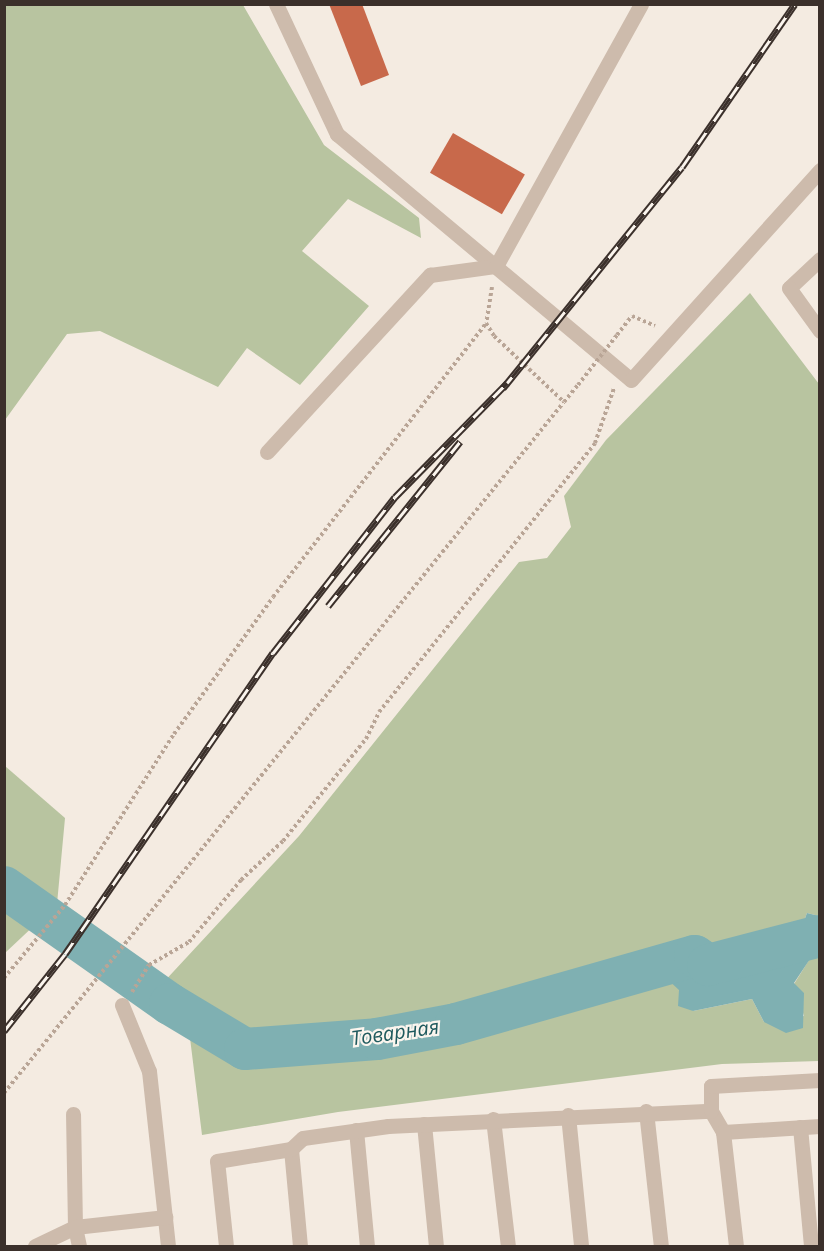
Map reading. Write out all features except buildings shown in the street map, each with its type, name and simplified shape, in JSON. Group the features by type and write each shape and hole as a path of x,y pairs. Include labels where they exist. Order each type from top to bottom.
{"street":[{"path":"276,4 337,134 631,380 819,170"},
{"path":"496,266 641,4"},
{"path":"819,259 789,288 819,331"},
{"path":"267,452 430,275 496,266"},
{"path":"122,1005 149,1071 168,1246"},
{"path":"736,1246 723,1132 711,1111 711,1086 819,1080"},
{"path":"226,1246 218,1161 291,1149 303,1138 356,1130 646,1110 711,1111"},
{"path":"646,1110 661,1246"},
{"path":"73,1114 75,1227 79,1246"},
{"path":"568,1115 581,1246"},
{"path":"493,1119 508,1246"},
{"path":"424,1124 436,1246"},
{"path":"723,1132 819,1126"},
{"path":"800,1127 811,1246"},
{"path":"356,1130 367,1246"},
{"path":"291,1149 300,1246"},
{"path":"34,1246 75,1227 165,1217"}],"path":[{"path":"4,978 65,905 174,734 273,597 486,323 496,266"},
{"path":"4,1093 93,979 632,316 672,333"},
{"path":"486,323 564,402"},
{"path":"132,992 149,965 189,942 241,880 283,841 366,739 379,712 595,443 620,371"}],"green space":[{"path":"5,4 243,5 324,145 419,218 421,238 348,199 302,251 369,306 300,385 247,348 218,387 100,331 67,334 5,420"},
{"path":"750,293 819,384 819,916 807,913 800,932 764,946 740,944 716,955 695,956 679,990 693,1011 752,999 764,1022 804,1016 794,984 819,944 819,1061 722,1064 338,1112 202,1135 190,1038 161,985 299,836 519,562 547,558 571,527 564,496 606,440"},
{"path":"5,766 65,818 57,904 5,953"}],"water":[{"path":"807,913 819,916 820,944 794,983 804,993 803,1028 786,1033 764,1022 752,999 693,1011 678,1006 679,990 665,977 695,956 716,955 740,944 764,946 800,932"}],"waterway":[{"name":"Товарная","path":"4,887 170,1004 245,1049 377,1039 456,1024 695,956 708,965 820,936"}],"railway":[{"path":"503,388 682,167 795,4"},
{"path":"4,1031 65,954 273,653 395,497 507,383"},
{"path":"328,606 460,442"}]}
